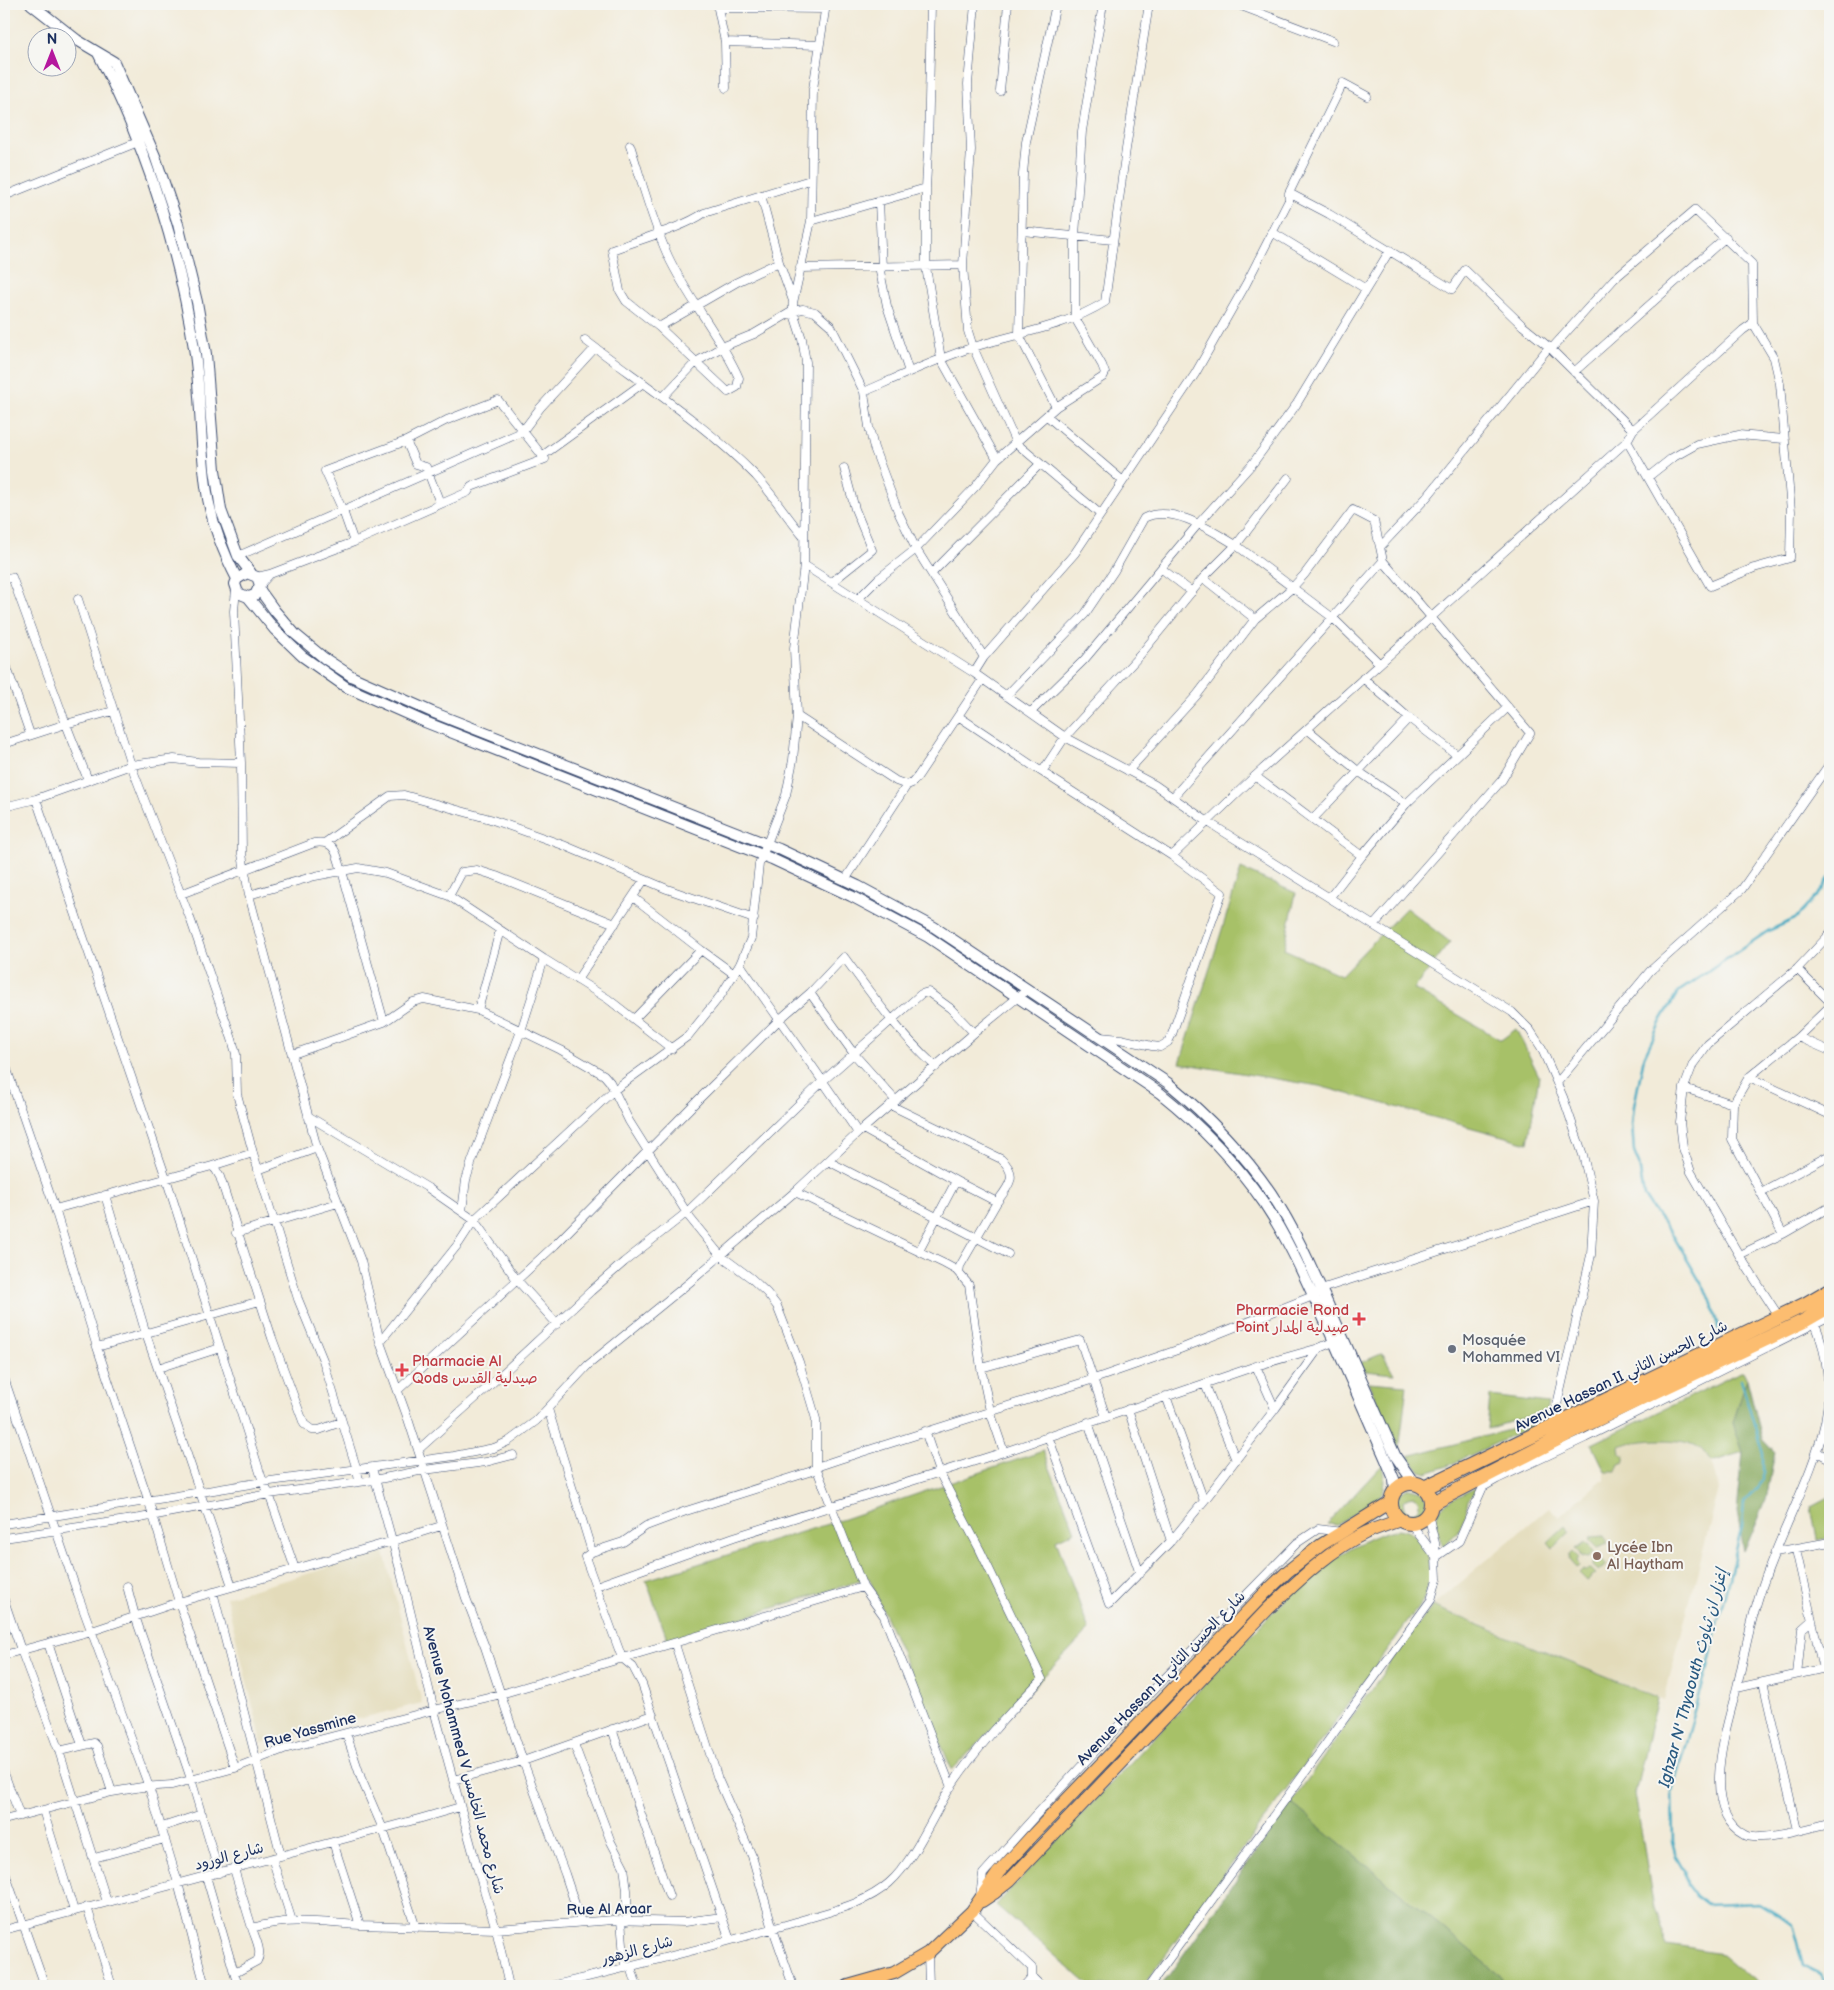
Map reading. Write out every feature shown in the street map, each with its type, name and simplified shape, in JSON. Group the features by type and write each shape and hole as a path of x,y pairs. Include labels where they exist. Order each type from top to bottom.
{"highway":[{"name":"Avenue Hassan II شارع الحسن الثاني","path":"1430,1509 1581,1427 1810,1311 1830,1288"},
{"name":"Avenue Hassan II شارع الحسن الثاني","path":"1419,1485 1554,1423 1810,1311 1830,1306"},
{"path":"1407,1483 1419,1485 1428,1492 1430,1509 1424,1519 1405,1522 1392,1512 1393,1497 1407,1483"}],"main road":[{"name":"Avenue Hassan II شارع الحسن الثاني","path":"976,1906 998,1873 1264,1594 1314,1550 1393,1497"},
{"name":"Avenue Hassan II شارع الحسن الثاني","path":"848,1986 894,1973 928,1953 976,1906 1010,1880 1267,1610 1301,1578 1333,1553 1366,1533 1405,1522"}],"street":[{"path":"31,4 54,23 114,62 155,156 178,224 195,294 206,354 215,470 220,504 238,556 282,620 309,646 338,668 369,685 432,712 767,844 845,880 934,927 1152,1071 1175,1089 1212,1122 1260,1178 1285,1216 1306,1255 1334,1342 1392,1474 1393,1497"},
{"path":"931,4 926,188 926,267 941,359 996,459"},
{"path":"975,4 968,84 971,150 963,265 968,331 1016,443 1100,514"},
{"path":"1000,91 1008,4"},
{"path":"1056,4 1026,142 1019,335 1056,407"},
{"path":"858,599 878,579 916,549 976,486 996,459 1056,407 1097,382 1105,373 1097,355 1075,318 1075,236 1082,131 1103,4"},
{"path":"864,392 974,347 1075,318 1105,302 1149,4"},
{"path":"1236,4 1333,41"},
{"path":"726,88 725,42 717,6 826,6 813,89 810,180 811,221 793,307"},
{"path":"725,42 819,45"},
{"path":"97,52 138,142 161,207 180,276 195,356 208,503 217,534 236,584 281,637 331,678 362,695 425,722 762,855 850,896 928,937 1144,1081 1176,1105 1205,1132 1230,1159 1263,1202 1317,1293 1396,1457 1419,1485"},
{"path":"974,674 984,657 1075,553 1194,374 1246,284 1289,200 1289,193 1343,83 1367,96"},
{"path":"4,196 138,142"},
{"path":"630,145 659,232 668,256 739,378 737,387 728,392 659,328 626,301 620,291 612,250 659,232 697,218 704,212 810,180"},
{"path":"811,221 926,188"},
{"path":"1289,193 1390,250 1452,289 1465,270 1523,326 1548,347 1632,430"},
{"path":"380,1342 474,1220 614,1090 688,1036 704,1018 734,974 751,938 756,880 762,855 786,796 793,760 797,716 794,648 804,565 803,536 806,470 806,362 802,339 761,195"},
{"path":"879,201 882,268 880,271 887,306 909,372"},
{"path":"1380,548 1427,497 1548,347 1553,347 1614,280 1695,210 1726,237 1752,264 1753,323 1769,349 1777,369 1782,404 1791,511 1790,558 1754,568 1710,586 1627,441"},
{"path":"1022,231 1113,240"},
{"path":"1272,232 1366,289"},
{"path":"1574,372 1726,237"},
{"path":"1031,712 1084,660 1199,523 1240,480 1296,406 1349,321 1390,250"},
{"path":"659,328 738,282 779,262"},
{"path":"800,268 882,268 963,265"},
{"path":"664,397 696,362 722,346 754,334 793,307 811,310 831,326 864,392 869,427 880,465 898,514 916,549 984,657"},
{"path":"1172,856 1255,776 1627,441 1632,430 1742,330 1753,323"},
{"path":"585,340 642,383 664,397 755,476 803,536"},
{"path":"238,556 522,432 540,408 595,348"},
{"path":"542,456 642,383"},
{"path":"257,581 270,574 354,542 468,492 470,487 545,459 498,400 447,420 406,441 324,471 343,511 354,542"},
{"path":"1047,416 1123,481"},
{"path":"1648,477 1672,458 1697,444 1740,435 1784,439"},
{"path":"406,441 416,464 426,467 440,503"},
{"path":"932,573 1040,464"},
{"path":"832,582 872,550 855,509 844,468"},
{"path":"1042,772 1065,737 1140,655 1203,578 1236,545 1288,478"},
{"path":"1128,771 1197,695 1255,619 1292,588 1353,510 1374,521 1384,561 1530,733 1502,780 1374,925"},
{"path":"1006,696 1085,614 1114,571 1144,518 1150,515 1163,514 1199,523 1236,545 1333,618 1379,663"},
{"path":"1172,797 1384,561"},
{"path":"804,565 974,674 1065,737 1172,797 1208,822 1512,1012 1521,1020 1541,1047 1557,1083 1584,1155 1594,1201 1591,1255 1554,1423"},
{"path":"1162,569 1192,592"},
{"path":"257,581 243,574 236,584 234,622 241,763 242,854 249,895 317,1148 361,1262 380,1342 418,1450 441,1526 581,1922"},
{"path":"4,579 12,577 88,780"},
{"path":"1203,578 1255,619"},
{"path":"234,622 239,604 246,597 255,595 257,581"},
{"path":"78,599 131,765 181,894 232,1039 236,1054 237,1094 253,1153 298,1299 322,1360 359,1481"},
{"path":"4,659 30,734"},
{"path":"1363,678 1409,718 1457,755"},
{"path":"797,716 896,782 907,784 912,783 918,776 982,680"},
{"path":"1330,897 1406,804 1508,707"},
{"path":"4,744 30,734 113,711"},
{"path":"958,716 1172,856 1222,893 1168,1042 1160,1047 1100,1037"},
{"path":"1313,819 1409,718"},
{"path":"1307,729 1358,771 1406,804"},
{"path":"4,807 36,799 131,765 174,759 198,762 241,763"},
{"path":"1557,1083 1650,971 1742,889 1830,763"},
{"path":"1255,776 1362,856"},
{"path":"845,880 907,784"},
{"path":"181,894 314,843 326,842 390,796 404,795 490,819 563,845 667,889 754,919"},
{"path":"36,799 166,1178 263,1482 296,1569"},
{"path":"326,842 335,849 384,1022"},
{"path":"249,895 315,876 358,868 386,873 449,896 635,1018 672,1049"},
{"path":"449,896 462,872 477,870 615,924"},
{"path":"577,980 644,880"},
{"path":"632,897 734,974"},
{"path":"478,1010 500,930"},
{"path":"1776,1312 1691,1172 1683,1148 1680,1122 1684,1088 1693,1064 1708,1044 1797,969 1830,934"},
{"path":"635,1018 701,950"},
{"path":"398,1390 518,1280 779,1020 810,993 844,957 891,1021 909,1042 936,1067"},
{"path":"462,1211 463,1197 472,1161 521,1031 544,959"},
{"path":"740,964 860,1131 997,1202"},
{"path":"1797,969 1830,1002"},
{"path":"4,1514 5,1524 263,1482 372,1468 494,1448 509,1441 524,1431 548,1409 588,1365 690,1282 795,1192 860,1131 936,1067 974,1032 1028,989"},
{"path":"418,1450 624,1262 686,1213 824,1080 921,994 928,992 944,1003 974,1032"},
{"path":"810,993 854,1054 893,1103 1001,1159 1008,1165 1011,1177 1009,1186 997,1202 978,1238 960,1266 958,1273"},
{"path":"293,1054 384,1022 413,1002 424,999 478,1010 596,1069 604,1075 614,1090 629,1121 686,1213 720,1255 751,1278 767,1293 777,1306 816,1419 816,1467 830,1507 863,1587 884,1616 951,1787"},
{"path":"1783,1234 1732,1139 1732,1104 1749,1076 1798,1036 1830,1006"},
{"path":"1798,1036 1830,1051"},
{"path":"4,1062 55,1209 97,1347 149,1502 151,1516 178,1602 235,1768"},
{"path":"1749,1076 1830,1115"},
{"path":"1684,1088 1732,1104"},
{"path":"308,1116 400,1171 474,1220 518,1280 557,1324"},
{"path":"258,1170 317,1148"},
{"path":"55,1209 253,1153"},
{"path":"1761,1192 1830,1155"},
{"path":"828,1161 1008,1254"},
{"path":"212,1166 220,1177 236,1233 304,1424 312,1430 319,1430 341,1422"},
{"path":"918,1251 956,1181"},
{"path":"795,1192 945,1264 958,1273 969,1285 981,1368 990,1411 1004,1452"},
{"path":"104,1195 146,1334 232,1586"},
{"path":"730,1940 638,1673 622,1658 585,1557 592,1552 623,1542 646,1526 686,1511 812,1471 816,1467 1094,1379 1180,1349 1317,1293 1594,1201"},
{"path":"236,1233 338,1203"},
{"path":"1740,1255 1783,1234 1830,1207"},
{"path":"97,1347 260,1301"},
{"path":"1554,1423 1776,1312 1810,1311 1830,1316"},
{"path":"1810,1311 1826,1365 1829,1387 1825,1421 1816,1452 1756,1607 1725,1730 1719,1767 1721,1796 1730,1824 1746,1836 1759,1838 1830,1823"},
{"path":"1436,1558 1459,1541 1484,1487 1496,1479 1810,1311"},
{"path":"981,1368 1080,1340 1106,1417"},
{"path":"596,1586 734,1538 1004,1452 1256,1366 1334,1342"},
{"path":"158,1368 220,1348"},
{"path":"1048,1436 1109,1604 1171,1542 1204,1502 1275,1409 1318,1348"},
{"path":"1256,1366 1275,1409"},
{"path":"4,1378 50,1517 57,1531 149,1787 178,1883 205,1986"},
{"path":"1205,1384 1236,1460"},
{"path":"1166,1396 1204,1502"},
{"path":"548,1409 592,1552"},
{"path":"1128,1409 1171,1542"},
{"path":"1088,1422 1140,1574"},
{"path":"925,1432 939,1472"},
{"path":"1816,1452 1830,1459"},
{"path":"4,1538 151,1516 205,1504 486,1462 513,1455"},
{"name":"Avenue Mohammed V شارع محمد الخامس","path":"372,1468 393,1542 460,1807 496,1929 509,1986"},
{"name":"شارع الزهور","path":"551,1986 773,1929 862,1901 877,1893 891,1882 910,1857 951,1787 981,1747 1042,1678 980,1550 939,1472"},
{"path":"1149,1986 1431,1600 1437,1579 1435,1543 1430,1509"},
{"path":"1405,1522 1436,1558"},
{"path":"4,1655 92,1631 178,1602 393,1542 441,1526"},
{"path":"1776,1552 1796,1550 1830,1542"},
{"path":"1737,1688 1827,1668 1812,1620 1796,1550"},
{"path":"127,1586 135,1616 191,1779 219,1872"},
{"name":"Rue Yassmine","path":"4,1820 112,1792 172,1785 235,1768 284,1749 501,1694 675,1644 739,1622 863,1587"},
{"path":"213,1592 280,1856"},
{"path":"4,1600 20,1650 59,1751 107,1902"},
{"path":"1797,1674 1802,1629 1812,1620"},
{"path":"48,1643 82,1745"},
{"path":"675,1644 718,1779 752,1856 773,1929 793,1986"},
{"path":"1763,1682 1797,1830"},
{"path":"453,1780 523,1761 652,1715"},
{"path":"612,1730 669,1896"},
{"path":"346,1733 361,1778 383,1829 416,1928"},
{"path":"59,1751 91,1743 97,1746 112,1792"},
{"path":"574,1744 611,1842 624,1867 628,1890 624,1921 628,1967 637,1986"},
{"path":"4,1773 20,1816"},
{"name":"شارع الورود","path":"4,1930 460,1807"},
{"path":"43,1810 74,1911"},
{"path":"162,1827 202,1814"},
{"path":"94,1858 165,1839"},
{"path":"332,1842 360,1925"},
{"path":"272,1858 292,1921"},
{"path":"234,1868 259,1952 257,1961 235,1973"},
{"path":"4,1870 45,1986"},
{"path":"206,1876 238,1986"},
{"path":"976,1906 1032,1968 1032,1977 1024,1986"},
{"path":"87,1907 112,1986"},
{"name":"Rue Al Araar","path":"252,1928 292,1921 416,1928 496,1929 581,1922 684,1922 722,1917"},
{"path":"928,1953 929,1986"},
{"path":"1032,1977 1041,1986"}],"shaded area":[{"name":"Lycée Ibn Al Haytham","path":"1671,1439 1700,1448 1711,1462 1719,1489 1664,1700 1433,1606 1549,1507 1559,1517 1602,1480 1605,1480 1605,1471 1616,1471 1621,1454 1619,1446 1627,1443"},
{"path":"384,1552 422,1703 262,1743 226,1597"}],"green space":[{"path":"1241,869 1296,893 1284,949 1341,975 1406,908 1450,942 1414,989 1501,1040 1516,1029 1539,1076 1528,1143 1319,1086 1180,1063"},
{"path":"1383,1354 1394,1374 1364,1371 1360,1363"},
{"path":"1743,1371 1747,1379 1733,1423 1743,1452 1711,1462 1701,1449 1694,1445 1673,1440 1649,1440 1620,1446 1621,1454 1624,1455 1624,1462 1619,1464 1616,1471 1605,1471 1592,1444"},
{"path":"1747,1379 1762,1438 1775,1452 1766,1500 1744,1552 1737,1512 1743,1452 1733,1423"},
{"path":"1368,1382 1407,1385 1399,1451"},
{"path":"1490,1396 1548,1403 1546,1411 1487,1429"},
{"path":"1544,1421 1445,1467 1427,1473 1420,1471 1408,1456"},
{"path":"1043,1451 1075,1531 1056,1540 1089,1630 952,1770 869,1578 668,1641 646,1580 844,1519"},
{"path":"1382,1465 1385,1481 1384,1490 1379,1497 1337,1525 1327,1524"},
{"path":"1482,1485 1468,1500 1465,1517 1458,1532 1443,1546 1436,1521 1438,1512 1450,1500"},
{"path":"1410,1488 1421,1491 1424,1495 1427,1503 1422,1515 1413,1519 1402,1517 1399,1513 1396,1504 1398,1496","holes":["1414,1496 1418,1499 1419,1506 1416,1511 1409,1512 1404,1508 1403,1501 1408,1497"]},
{"path":"1830,1496 1830,1538 1817,1540 1811,1506"},
{"path":"1565,1526 1570,1532 1553,1548 1548,1542"},
{"path":"1398,1529 1410,1532 1418,1538 1428,1556 1429,1577 1425,1598 1143,1986 1090,1986 996,1905 1270,1615 1298,1588 1328,1563 1345,1552 1379,1534"},
{"path":"1605,1536 1608,1544 1597,1548 1589,1540 1590,1537"},
{"path":"1585,1542 1594,1551 1589,1557 1582,1556 1576,1549"},
{"path":"1573,1552 1579,1558 1577,1560 1579,1566 1576,1568 1569,1560"},
{"path":"1597,1555 1606,1565 1598,1572 1592,1567 1594,1563 1592,1559"},
{"path":"1582,1570 1590,1570 1595,1575 1587,1581 1579,1573"},
{"path":"1433,1606 1657,1698 1635,1794 1654,1909 1668,1945 1722,1954 1760,1986 1504,1986 1500,1975 1291,1803 1415,1628"},
{"path":"1291,1803 1500,1975 1504,1986 1161,1986"}],"waterway":[{"name":"Ighzar N' Thyaouth إغزار ان ثياوث","path":"1719,1331 1711,1300 1671,1232 1644,1196 1639,1164 1634,1152 1632,1124 1644,1057 1661,1021 1678,992 1768,931 1795,919 1822,890 1830,877"},
{"name":"Ighzar N' Thyaouth إغزار ان ثياوث","path":"1741,1380 1763,1454 1763,1480 1744,1503 1742,1526 1703,1683 1672,1791 1673,1841 1677,1856 1685,1870 1687,1884 1696,1896 1708,1905 1759,1903 1778,1915 1792,1925 1803,1966 1821,1975 1827,1986"}],"place":[{"name":"Pharmacie Rond Point صيدلية المدار","path":"1359,1319"},
{"name":"Mosquée Mohammed VI","path":"1452,1349"},
{"name":"Pharmacie Al Qods صيدلية القدس","path":"402,1370"},
{"name":"Lycée Ibn Al Haytham","path":"1597,1556"}]}
